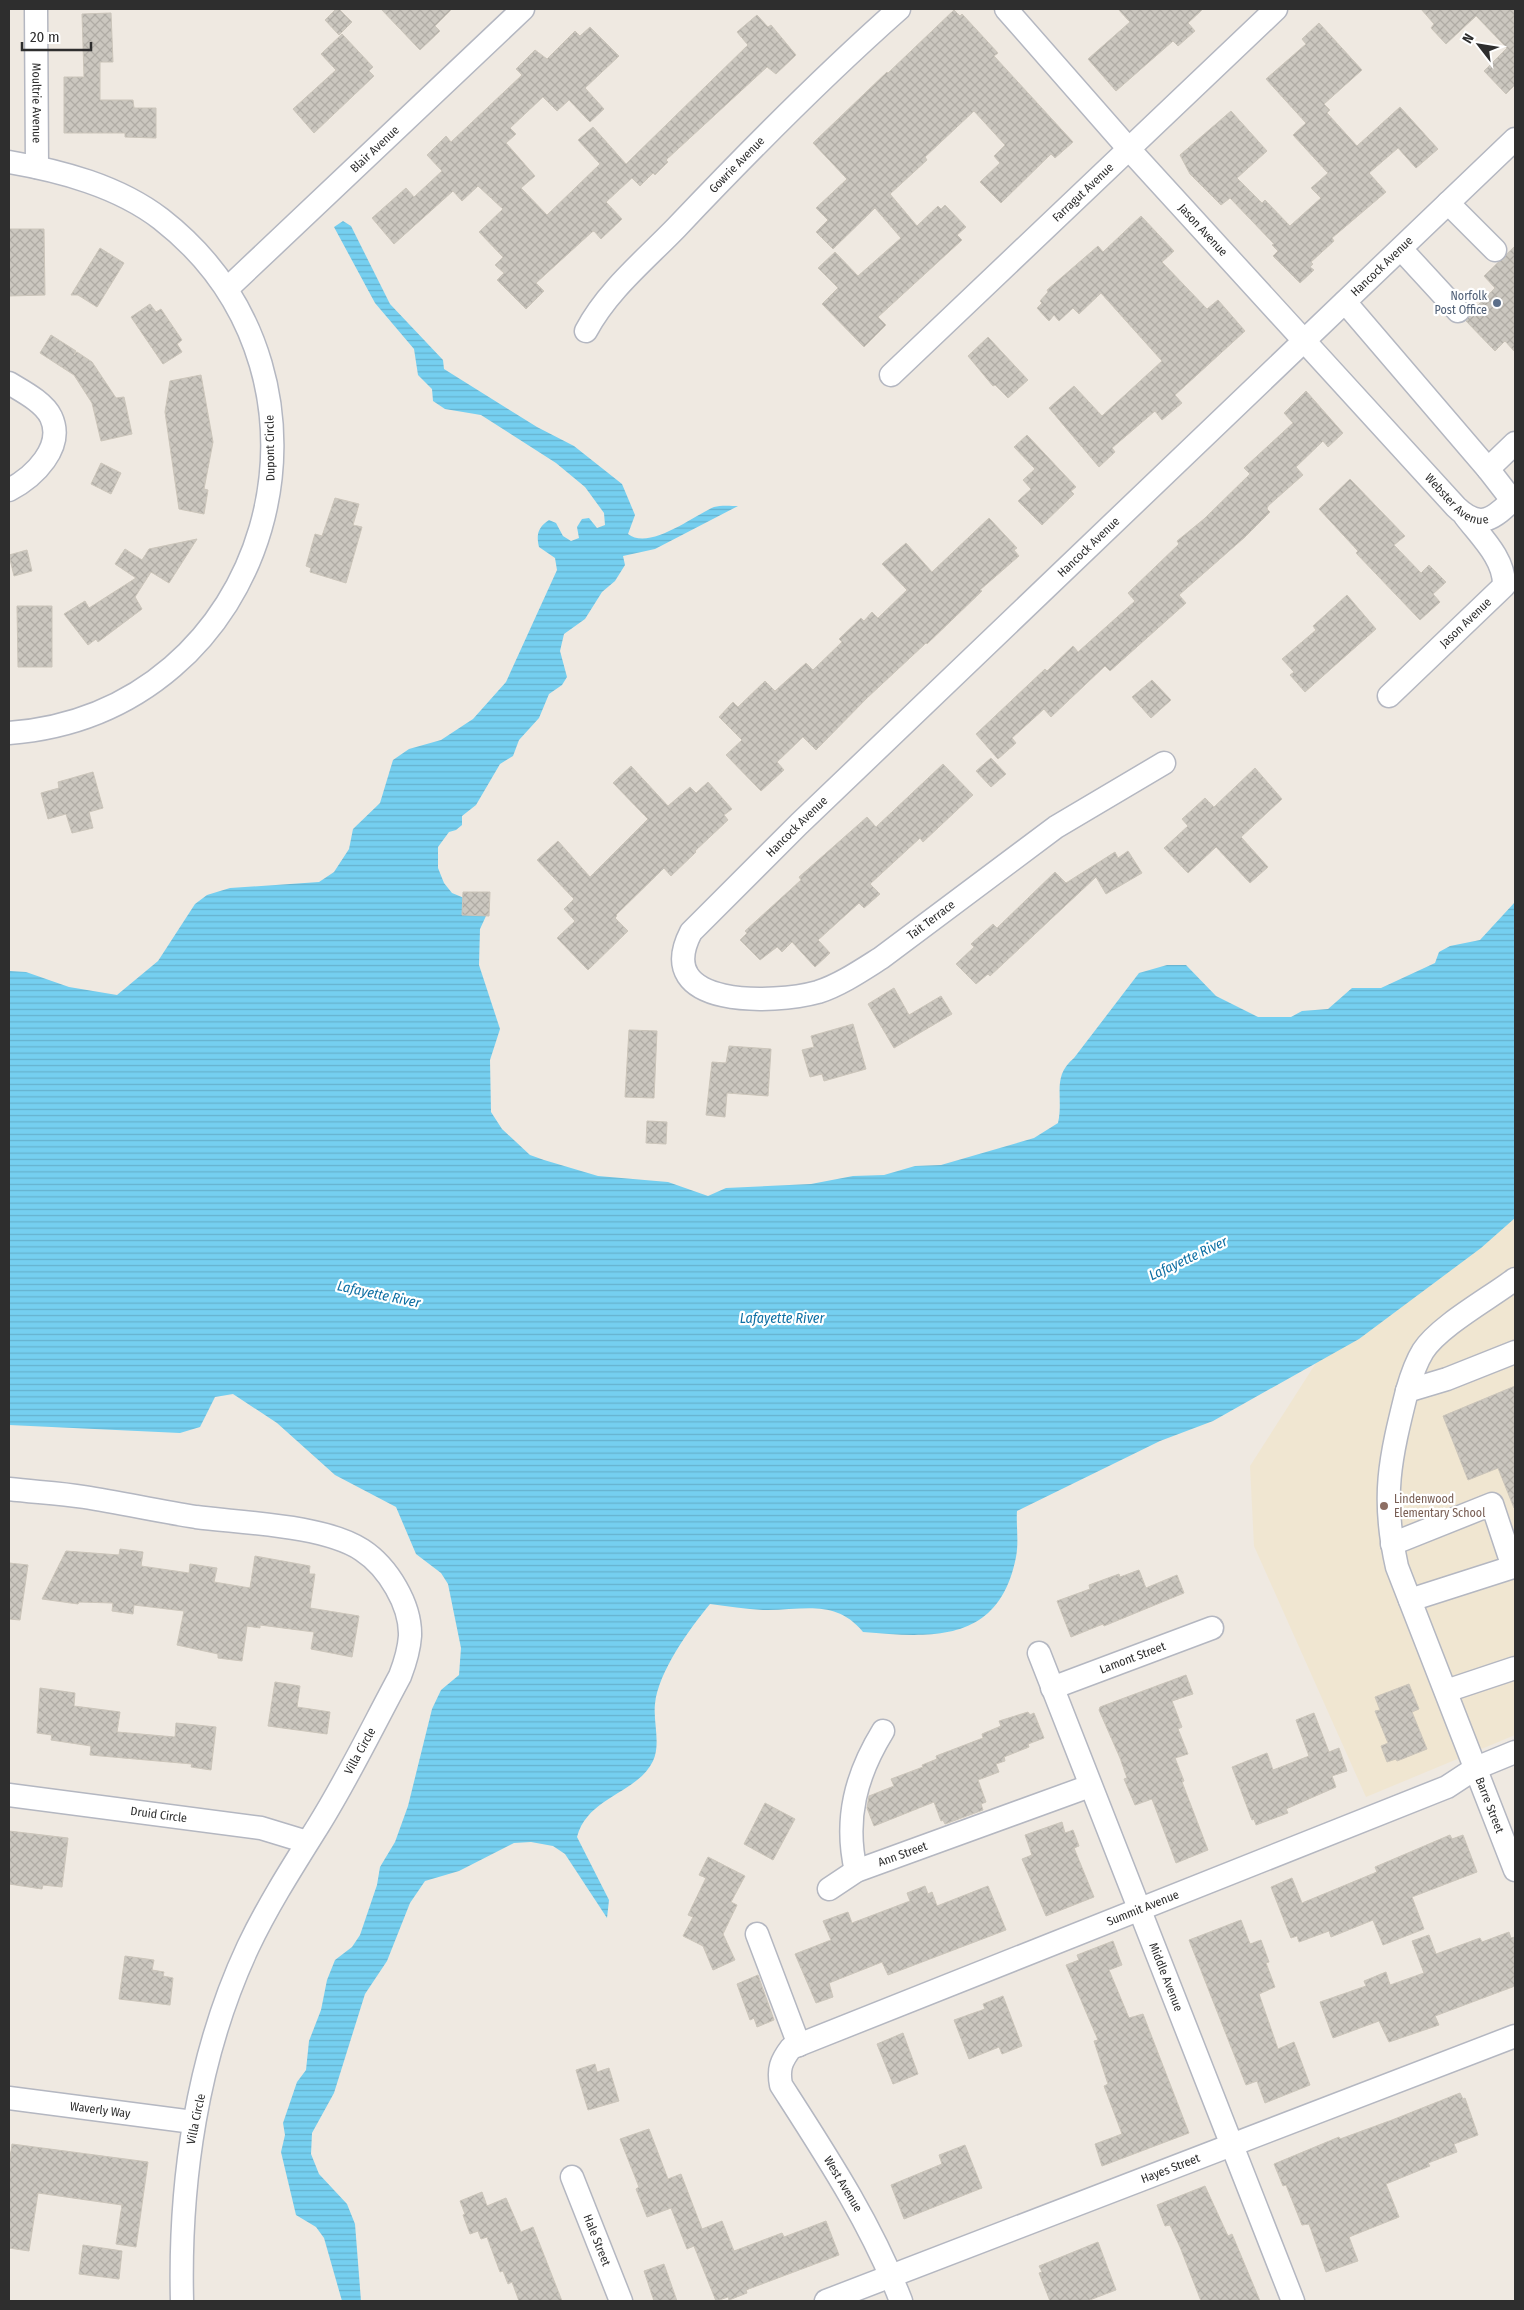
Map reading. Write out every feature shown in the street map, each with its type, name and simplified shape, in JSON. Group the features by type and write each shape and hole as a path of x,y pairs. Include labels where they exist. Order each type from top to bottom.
{"street":[{"name":"Moultrie Avenue","path":"36,9 37,167"},
{"name":"Blair Avenue","path":"228,288 523,9"},
{"name":"Gowrie Avenue","path":"586,331 606,301 724,177 839,62 898,9"},
{"name":"Jason Avenue","path":"1006,9 1128,148 1402,449"},
{"name":"Farragut Avenue","path":"891,375 1276,9"},
{"name":"Hancock Avenue","path":"684,966 685,942 691,932 799,824 1515,139"},
{"name":"Dupont Circle","path":"9,162 37,167 85,181 130,199 159,218 186,240 228,288 247,327 262,369 269,402 272,436 271,478 267,511 255,550 239,585 212,626 185,656 154,682 120,703 52,727 9,733"},
{"path":"1448,203 1495,250"},
{"path":"1401,249 1458,311"},
{"path":"1345,302 1514,499"},
{"path":"9,383 35,400 50,415 55,431 53,445 40,466 18,485 9,490"},
{"path":"1488,469 1515,443"},
{"name":"Webster Avenue","path":"1402,449 1465,516 1477,520 1490,520 1514,499"},
{"name":"Jason Avenue","path":"1389,696 1504,586 1504,573 1498,560 1465,516"},
{"name":"Tait Terrace","path":"684,966 697,986 710,994 751,999 785,998 818,992 851,976 881,958 1056,827 1164,763"},
{"name":"Barre Street","path":"1515,1279 1439,1334 1424,1350 1415,1365 1407,1391 1389,1475 1388,1504 1392,1544 1397,1567 1515,1870"},
{"path":"1407,1391 1447,1379 1515,1352"},
{"name":"Villa Circle","path":"9,1489 82,1497 194,1516 306,1531 347,1542 363,1550 377,1562 395,1586 407,1614 410,1635 407,1656 400,1676 366,1740 282,1882 248,1947 234,1981 215,2040 194,2122 186,2176 181,2256 182,2301"},
{"path":"1392,1544 1492,1504 1513,1567 1410,1600"},
{"name":"Lamont Street","path":"1052,1688 1212,1628"},
{"name":"Middle Avenue","path":"1039,1653 1292,2301"},
{"path":"1446,1691 1515,1668"},
{"path":"830,1889 856,1871 851,1848 850,1826 858,1783 866,1758 882,1731"},
{"name":"Summit Avenue","path":"779,2070 781,2060 791,2048 1447,1787 1476,1768 1515,1752"},
{"name":"Ann Street","path":"856,1871 1090,1786"},
{"name":"Druid Circle","path":"9,1795 261,1828 307,1842"},
{"path":"757,1934 799,2045"},
{"name":"Hayes Street","path":"826,2301 1515,2036"},
{"name":"West Avenue","path":"779,2070 781,2085 840,2176 872,2234 901,2301"},
{"name":"Waverly Way","path":"9,2098 194,2122"},
{"name":"Hale Street","path":"572,2177 620,2301"}],"shaded area":[{"name":"Lindenwood Elementary School","path":"1515,1217 1515,1735 1366,1797 1254,1546 1250,1466 1332,1338"}],"water":[{"name":"Lafayette River","path":"343,221 351,226 390,304 443,360 444,369 537,427 574,446 622,484 635,515 628,534 637,538 659,535 714,507 738,506 655,549 623,556 625,565 615,581 602,592 585,619 564,634 560,651 567,677 562,685 549,694 539,718 519,740 513,756 500,764 476,805 462,816 462,825 456,830 449,832 438,847 438,868 444,883 452,893 469,900 486,916 480,929 479,965 500,1029 490,1060 491,1112 502,1129 530,1155 598,1176 668,1182 708,1196 726,1188 811,1184 853,1176 884,1175 915,1166 941,1165 1034,1138 1058,1123 1060,1080 1067,1065 1139,973 1167,965 1186,965 1216,996 1258,1017 1291,1017 1302,1011 1328,1009 1352,988 1381,988 1435,963 1439,952 1450,946 1480,940 1515,902 1515,1218 1481,1248 1359,1339 1213,1421 1160,1441 1017,1511 1017,1551 1007,1585 995,1606 979,1620 960,1629 938,1634 889,1634 863,1632 852,1621 841,1614 829,1610 804,1608 763,1610 710,1604 676,1651 662,1678 655,1704 657,1740 653,1761 646,1772 636,1781 591,1812 583,1823 577,1837 609,1900 607,1918 565,1854 553,1846 531,1842 514,1843 459,1871 425,1881 410,1903 387,1961 365,1994 334,2093 312,2133 311,2154 319,2174 347,2204 355,2224 361,2301 342,2301 324,2238 316,2227 296,2215 281,2152 285,2135 283,2123 297,2082 306,2070 309,2041 321,2010 327,1980 335,1960 352,1947 360,1935 377,1885 380,1867 395,1842 408,1806 432,1709 441,1690 459,1675 461,1648 448,1584 441,1573 416,1554 396,1507 335,1475 277,1423 233,1394 215,1397 200,1427 180,1433 9,1425 9,971 26,972 69,987 117,995 158,961 195,904 207,895 230,888 319,882 334,872 349,849 353,829 380,803 393,760 409,749 441,740 473,719 506,682 557,570 555,558 539,547 538,535 542,525 549,520 556,523 563,536 571,541 579,538 577,527 582,519 589,518 597,528 605,525 604,513 585,487 556,463 481,415 445,409 433,401 432,389 418,375 414,349 375,303 334,227"}],"building":[{"path":"336,9 339,9 352,22 339,35 325,20"},
{"path":"381,9 452,9 435,26 440,31 420,50"},
{"path":"1118,9 1203,9 1188,23 1195,31 1178,46 1173,41 1116,91 1088,59 1130,22"},
{"path":"1421,9 1515,9 1515,85 1506,94 1484,71 1507,48 1476,16 1446,44 1431,28 1434,24"},
{"path":"954,10 960,16 962,14 998,53 994,56 1073,142 1055,158 1051,154 1001,203 980,182 1000,163 994,156 1005,145 974,111 925,157 927,160 890,194 917,226 938,206 941,209 945,205 966,227 957,235 962,240 878,317 886,325 864,347 822,304 838,288 818,268 835,252 858,276 901,238 875,208 833,249 816,232 828,220 816,208 847,179 813,143"},
{"path":"111,13 113,62 100,62 100,100 133,100 134,108 156,108 156,138 125,137 125,133 64,133 64,77 84,77 82,14"},
{"path":"757,15 768,27 771,25 796,55 776,74 767,67 666,160 668,162 655,175 653,173 640,186 632,178 606,202 622,219 601,239 594,231 592,232 536,283 544,291 526,309 497,280 504,273 495,265 503,257 479,232 503,209 478,186 462,201 453,191 394,244 372,218 406,188 414,197 442,171 427,155 446,136 451,142 522,75 516,69 535,50 547,59 575,31 580,36 590,27 619,56 585,88 604,109 590,122 569,100 557,111 543,97 510,128 516,134 506,143 535,176 521,188 547,215 600,164 578,140 593,127 626,164 748,45 737,32"},
{"path":"1319,23 1362,70 1324,104 1330,110 1327,113 1357,146 1400,107 1438,149 1416,168 1398,148 1369,173 1386,192 1332,238 1334,241 1311,262 1313,264 1310,267 1314,270 1300,283 1273,256 1278,251 1272,245 1274,244 1230,198 1221,205 1190,174 1180,155 1231,111 1267,151 1237,178 1262,203 1265,200 1290,226 1321,198 1311,188 1328,173 1293,135 1306,123 1266,79 1306,44 1302,39"},
{"path":"342,34 373,67 369,71 374,76 314,133 293,109 336,70 321,54"},
{"path":"1141,216 1174,251 1162,262 1207,309 1218,300 1245,331 1175,395 1182,403 1162,420 1155,411 1112,448 1115,452 1099,467 1049,408 1074,386 1102,416 1162,361 1101,293 1079,314 1073,308 1059,321 1054,315 1049,321 1037,308 1042,303 1040,301 1048,292 1047,290 1098,246 1103,252"},
{"path":"9,229 44,229 45,295 9,296"},
{"name":"Norfolk Post Office","path":"1515,246 1515,352 1505,341 1495,351 1466,321 1471,312 1495,288 1484,276"},
{"path":"100,248 124,263 97,307 78,295 71,295"},
{"path":"150,304 156,312 161,309 182,340 177,344 182,352 163,364 131,317"},
{"path":"51,335 76,351 74,355 77,352 92,362 116,398 124,397 132,434 101,441 92,403 74,375 40,353"},
{"path":"988,337 1028,380 1008,398 995,385 993,386 968,356"},
{"path":"201,375 213,442 204,489 208,490 204,514 179,509 165,412 170,381"},
{"path":"1306,391 1343,433 1328,447 1323,441 1296,467 1303,475 1268,506 1267,509 1270,512 1245,537 1179,595 1186,603 1110,671 1105,666 1051,717 1044,709 1012,738 1016,743 998,759 976,734 1045,669 1047,671 1073,646 1078,652 1135,601 1128,593 1179,544 1177,541 1204,519 1250,474 1244,468 1293,423 1284,413"},
{"path":"1027,435 1076,487 1071,491 1074,494 1042,525 1018,501 1031,489 1023,480 1035,469 1014,447"},
{"path":"101,463 121,473 111,494 91,484"},
{"path":"1350,479 1405,536 1394,545 1421,573 1429,565 1446,582 1433,594 1440,602 1420,620 1356,553 1358,551 1319,509"},
{"path":"335,498 359,504 353,525 362,527 346,583 310,572 311,568 306,566 315,534 322,536"},
{"path":"989,518 1017,548 1014,550 1019,556 980,590 982,591 867,698 816,750 803,737 777,762 784,770 761,791 726,755 742,740 719,717 733,702 738,707 765,681 775,691 806,663 813,670 842,642 839,639 861,618 864,621 872,612 878,618 907,590 882,564 906,543 932,572"},
{"path":"197,539 169,583 151,572 135,597 142,609 98,642 96,639 88,645 64,614 85,601 89,608 136,578 115,564 125,549 142,560 149,549"},
{"path":"27,550 32,571 14,576 9,555"},
{"path":"1347,595 1376,629 1305,692 1290,675 1294,672 1282,659 1316,630 1313,626"},
{"path":"17,606 52,606 52,667 18,667"},
{"path":"1152,680 1171,700 1151,718 1132,697"},
{"path":"991,758 1006,774 991,787 976,771"},
{"path":"943,764 973,795 923,842 920,838 870,884 880,894 864,908 859,903 818,940 830,953 815,967 792,942 782,952 777,947 760,960 740,940 747,933 745,931 801,880 799,877 867,817 876,827"},
{"path":"631,766 668,806 690,787 696,793 708,782 732,809 724,815 728,820 671,876 664,868 616,915 615,918 628,931 588,970 557,938 575,921 564,909 574,899 537,860 558,841 590,877 648,819 613,783"},
{"path":"1255,768 1282,799 1241,837 1268,867 1250,883 1216,847 1188,873 1164,848 1188,826 1182,819 1205,798 1214,807"},
{"path":"93,772 103,808 89,812 93,828 72,833 66,814 48,819 41,793 59,788 58,782"},
{"path":"1128,851 1142,873 1106,894 1096,877 990,976 988,974 976,984 956,964 974,947 971,944 993,924 997,928 1055,872 1066,883 1115,852 1118,858"},
{"path":"463,892 490,892 489,916 462,915"},
{"path":"894,988 909,1015 941,996 952,1014 894,1048 868,1004"},
{"path":"853,1024 866,1069 824,1081 822,1074 810,1077 802,1050 814,1047 811,1036"},
{"path":"629,1030 657,1031 654,1098 625,1097"},
{"path":"729,1046 771,1049 768,1096 727,1093 725,1117 706,1115 712,1062 726,1063"},
{"path":"647,1121 667,1122 666,1144 646,1143"},
{"path":"1515,1386 1514,1508 1498,1468 1468,1480 1443,1416"},
{"path":"120,1549 143,1552 141,1566 189,1573 190,1564 217,1568 214,1582 250,1588 255,1556 310,1566 309,1574 315,1574 310,1608 359,1616 352,1657 311,1649 314,1632 260,1625 260,1628 247,1626 242,1661 218,1658 218,1654 177,1645 184,1611 134,1605 133,1614 112,1611 113,1603 79,1602 78,1604 42,1599 66,1551 119,1555"},
{"path":"9,1563 28,1565 20,1620 9,1619"},
{"path":"1139,1570 1146,1588 1177,1575 1184,1593 1104,1626 1103,1624 1071,1637 1057,1601 1090,1589 1089,1585 1119,1574 1120,1577"},
{"path":"1186,1675 1193,1694 1172,1701 1182,1727 1178,1729 1188,1754 1175,1758 1184,1781 1182,1782 1208,1850 1176,1863 1152,1799 1135,1805 1124,1779 1127,1778 1120,1758 1099,1710 1100,1707"},
{"path":"275,1682 300,1686 297,1707 330,1712 327,1734 268,1726"},
{"path":"1409,1684 1419,1709 1412,1712 1427,1749 1397,1761 1396,1759 1387,1762 1381,1746 1388,1743 1375,1711 1380,1710 1375,1697"},
{"path":"40,1688 75,1693 74,1706 120,1712 117,1732 175,1737 176,1723 216,1727 211,1770 191,1767 192,1764 90,1755 91,1746 51,1740 52,1735 37,1733"},
{"path":"1028,1712 1030,1715 1034,1713 1044,1738 1028,1744 1029,1747 1004,1757 1005,1761 996,1764 999,1772 978,1780 986,1802 981,1804 983,1810 945,1824 943,1820 941,1821 934,1802 874,1826 867,1808 869,1796 894,1786 891,1779 923,1767 922,1765 937,1759 936,1756 983,1738 982,1734 1001,1726 999,1721"},
{"path":"1314,1713 1329,1752 1339,1748 1347,1771 1332,1776 1336,1787 1286,1809 1288,1813 1256,1825 1254,1819 1252,1820 1232,1767 1267,1753 1273,1770 1309,1756 1296,1720"},
{"path":"765,1803 795,1819 773,1860 744,1844"},
{"path":"1062,1822 1065,1833 1073,1830 1079,1846 1074,1848 1094,1897 1046,1916 1022,1859 1032,1855 1025,1835"},
{"path":"9,1831 68,1838 62,1887 43,1885 42,1889 9,1884"},
{"path":"1450,1835 1452,1839 1463,1835 1477,1872 1412,1897 1424,1929 1383,1945 1373,1920 1331,1937 1329,1931 1299,1942 1297,1936 1291,1938 1271,1887 1292,1878 1302,1903 1377,1872 1375,1867"},
{"path":"708,1857 745,1876 731,1902 737,1905 723,1934 735,1960 713,1970 703,1946 683,1936 693,1917 688,1915 706,1878 699,1875"},
{"path":"925,1886 928,1894 932,1892 937,1906 988,1886 1006,1930 888,1975 882,1962 829,1983 833,1997 816,2003 795,1954 831,1940 823,1921 848,1912 852,1923 910,1901 907,1893"},
{"path":"1241,1920 1250,1944 1261,1940 1269,1962 1266,1963 1275,1987 1259,1994 1278,2049 1294,2042 1310,2085 1265,2103 1257,2081 1246,2085 1189,1940"},
{"path":"1509,1932 1511,1938 1515,1937 1515,1986 1435,2016 1439,2025 1389,2042 1379,2021 1333,2038 1320,2002 1366,1986 1364,1981 1386,1972 1390,1985 1424,1973 1412,1941 1429,1935 1436,1954 1480,1938 1482,1942"},
{"path":"1113,1941 1122,1965 1109,1970 1129,2018 1143,2014 1189,2133 1102,2166 1095,2144 1122,2134 1104,2086 1108,2084 1094,2041 1098,2040 1066,1965 1079,1960 1077,1955"},
{"path":"125,1956 154,1960 152,1970 164,1972 163,1976 173,1978 170,2005 119,1999"},
{"path":"758,1975 774,2020 757,2027 754,2018 750,2020 737,1984"},
{"path":"1003,1996 1022,2046 1002,2054 999,2047 969,2059 954,2020 985,2009 983,2004"},
{"path":"903,2033 918,2074 893,2084 877,2044"},
{"path":"595,2064 597,2072 609,2068 619,2101 588,2110 576,2070"},
{"path":"1460,2093 1463,2099 1465,2098 1478,2135 1454,2144 1457,2152 1428,2163 1430,2166 1386,2184 1399,2217 1349,2237 1358,2261 1326,2272 1309,2224 1302,2225 1286,2185 1283,2186 1274,2164 1339,2137 1340,2139"},
{"path":"649,2129 668,2179 681,2174 702,2229 722,2221 734,2251 782,2233 784,2237 826,2221 839,2255 746,2290 747,2293 729,2300 728,2297 716,2301 694,2246 687,2249 671,2208 647,2217 636,2189 639,2187 620,2139"},
{"path":"12,2144 148,2162 136,2247 116,2244 122,2205 38,2193 29,2251 9,2248 9,2164"},
{"path":"965,2145 982,2188 904,2219 891,2185 942,2164 939,2155"},
{"path":"1205,2186 1228,2236 1232,2234 1260,2301 1201,2301 1170,2225 1165,2226 1157,2205"},
{"path":"482,2192 487,2206 506,2198 521,2232 533,2227 562,2301 519,2301 512,2282 508,2284 503,2271 500,2272 487,2237 481,2239 478,2231 470,2234 463,2215 465,2214 460,2201"},
{"path":"1098,2242 1116,2290 1087,2301 1050,2301 1039,2273 1042,2272 1039,2266"},
{"path":"83,2245 122,2251 119,2279 79,2274"},
{"path":"664,2264 677,2301 654,2301 644,2271"}],"place":[{"name":"Norfolk Post Office","path":"1497,303"},
{"name":"Lindenwood Elementary School","path":"1384,1506"}]}
